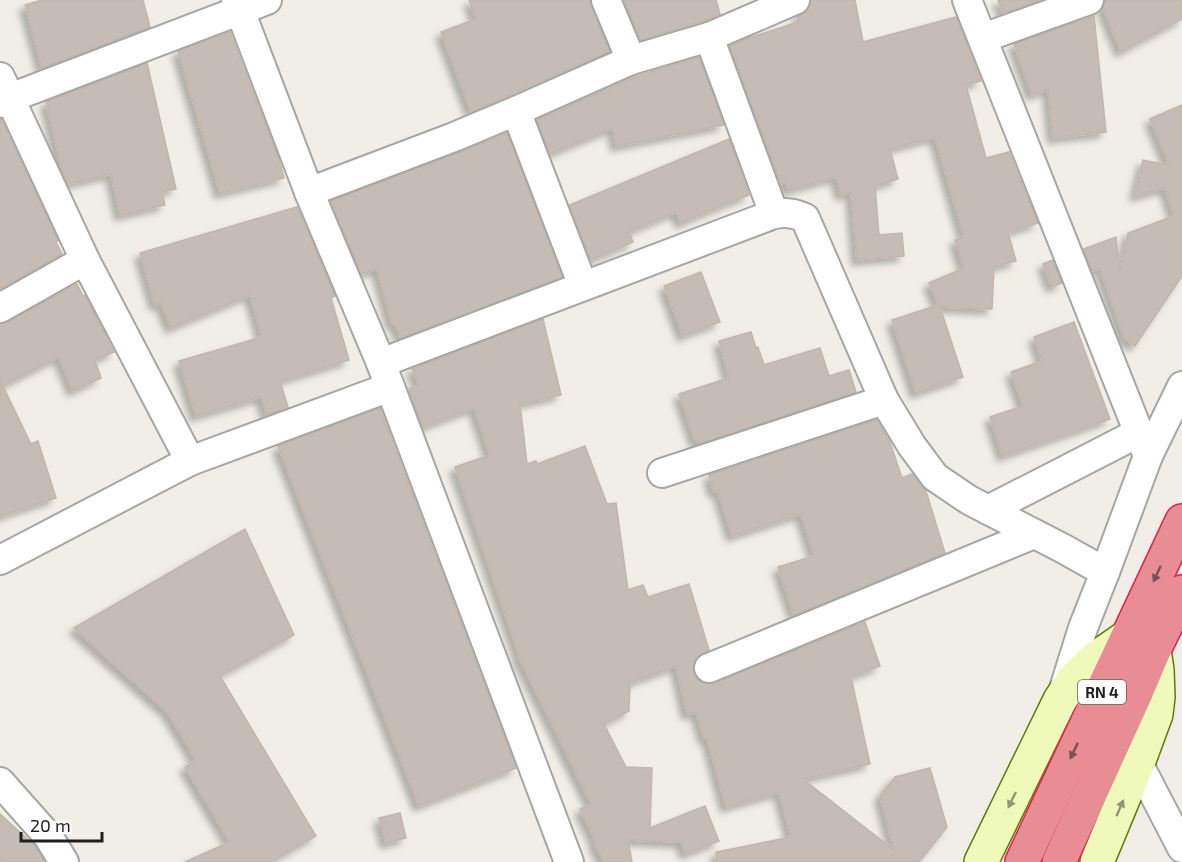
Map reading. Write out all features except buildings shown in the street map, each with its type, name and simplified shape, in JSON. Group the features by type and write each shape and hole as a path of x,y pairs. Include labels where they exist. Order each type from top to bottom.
{"highway":[{"name":"RN 4","path":"1059,862 1135,695 1157,635 1182,522"},
{"name":"RN 4","path":"1022,862 1182,592"}],"main road":[{"path":"981,862 1060,700 1074,679 1095,659 1157,635 1157,705 1150,732 1097,862"}],"street":[{"path":"190,461 85,260 3,92 238,5 267,0"},
{"path":"606,0 631,60"},
{"path":"309,192 454,137 631,60 709,37 795,0"},
{"path":"967,0 1143,445"},
{"path":"982,38 1089,0"},
{"path":"238,5 309,192 385,375 569,862"},
{"path":"709,37 774,214"},
{"path":"516,111 583,286"},
{"path":"0,560 190,461 385,375 513,312 774,214 787,212 805,218 884,400 912,446 935,477 969,500 1105,572"},
{"path":"0,308 85,260"},
{"path":"1060,700 1083,628 1105,572 1143,445 1182,386"},
{"path":"662,473 884,400"},
{"path":"988,510 1143,445"},
{"path":"709,668 1034,534"},
{"path":"1138,763 1182,848"},
{"path":"0,782 48,836 64,862"}]}
